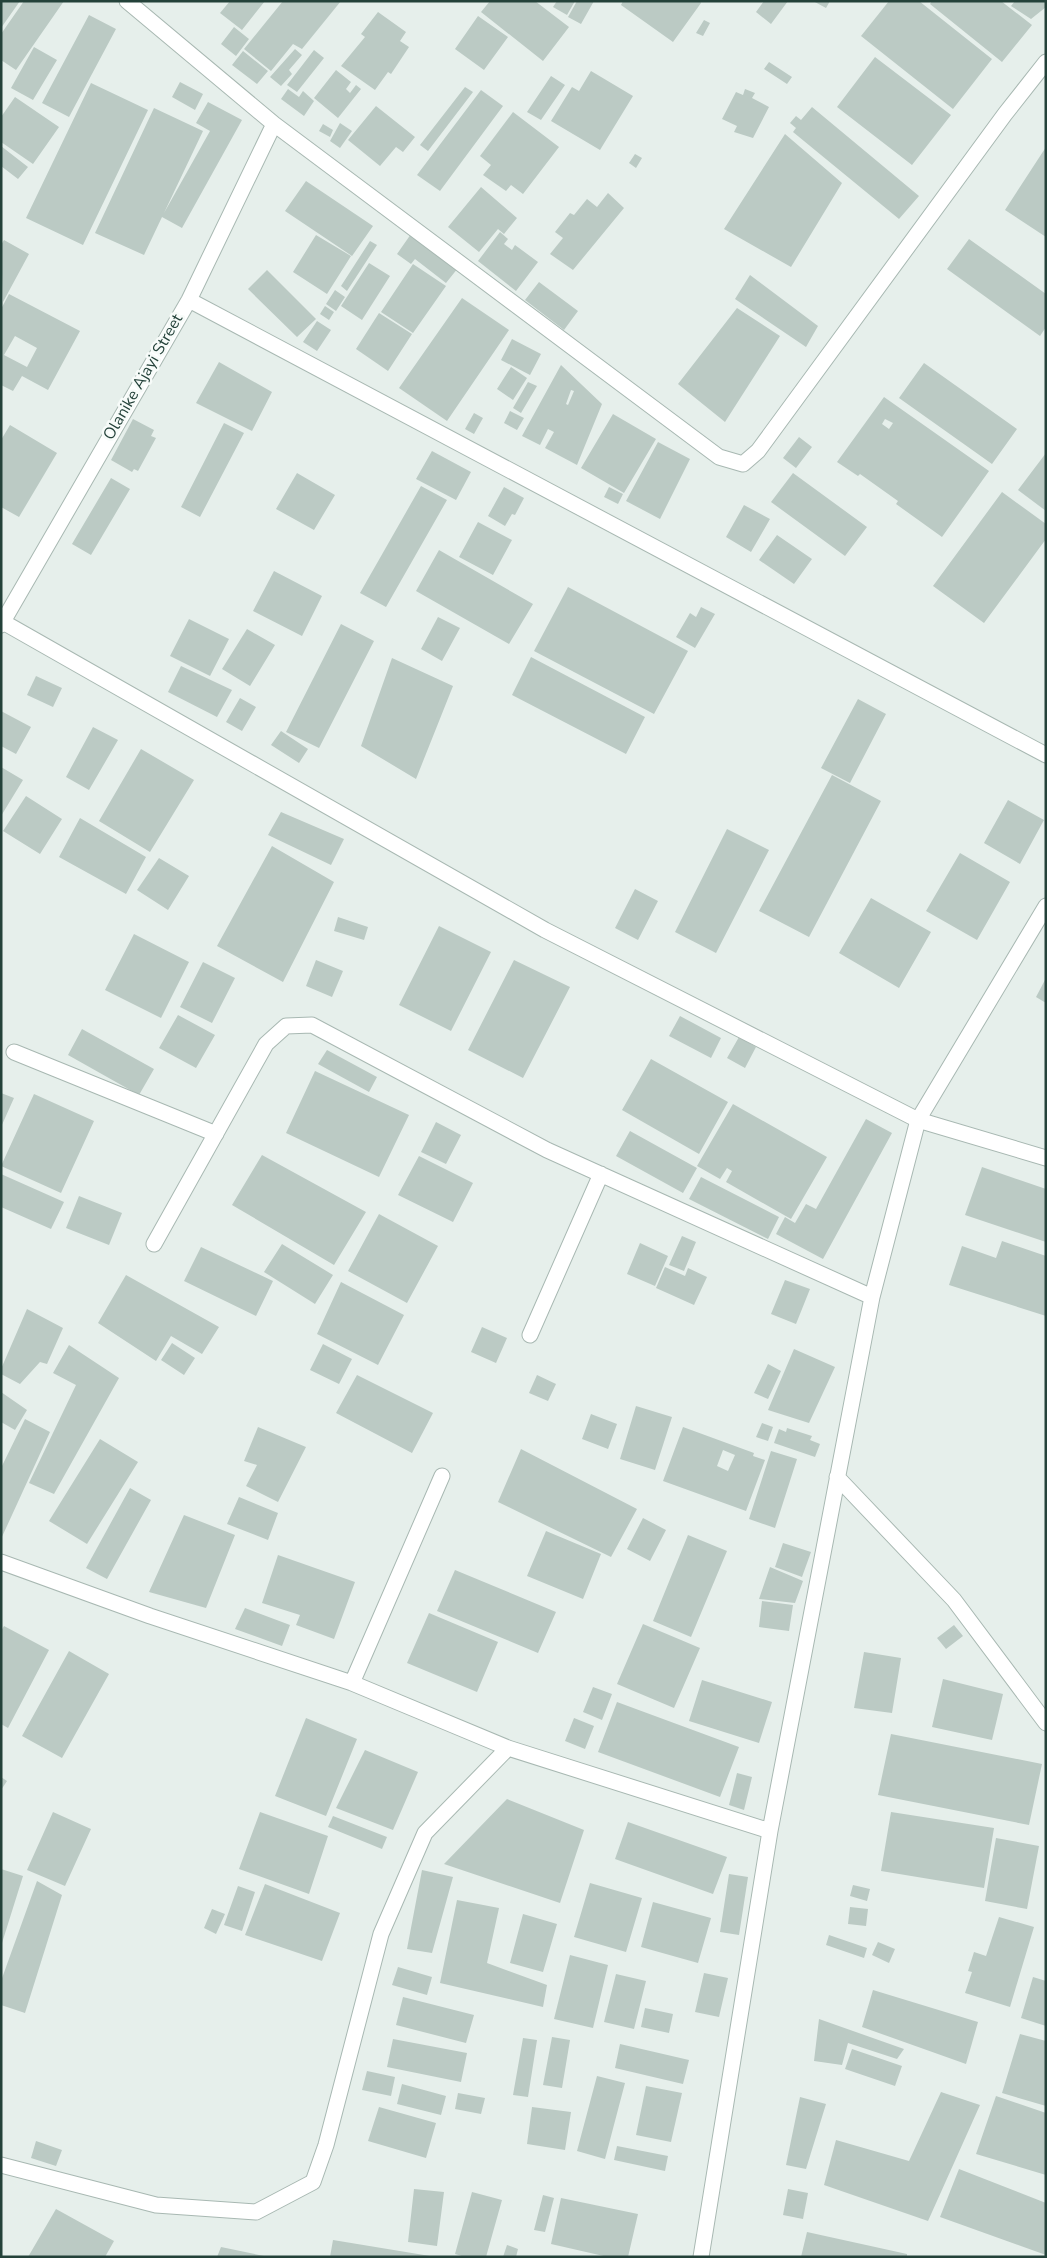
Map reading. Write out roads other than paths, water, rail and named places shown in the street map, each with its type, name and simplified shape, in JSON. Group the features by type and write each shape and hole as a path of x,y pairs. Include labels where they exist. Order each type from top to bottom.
{"street":[{"path":"127,1 274,124 719,457 744,464 758,451 1046,62"},
{"name":"Olanike Ajayi Street","path":"2,623 188,300 274,124"},
{"path":"188,300 1046,756"},
{"path":"2,623 545,930 918,1120 1046,1158"},
{"path":"702,2257 770,1831 872,1297 918,1120 1046,906"},
{"path":"154,1244 266,1044 286,1026 312,1025 547,1150 872,1297"},
{"path":"14,1052 216,1134"},
{"path":"530,1335 601,1174"},
{"path":"352,1683 442,1476"},
{"path":"837,1477 954,1600 1046,1723"},
{"path":"1,1562 150,1616 352,1683 508,1748 770,1831"},
{"path":"1,2164 156,2205 256,2212 313,2182 326,2145 381,1934 425,1833 508,1748"}]}
